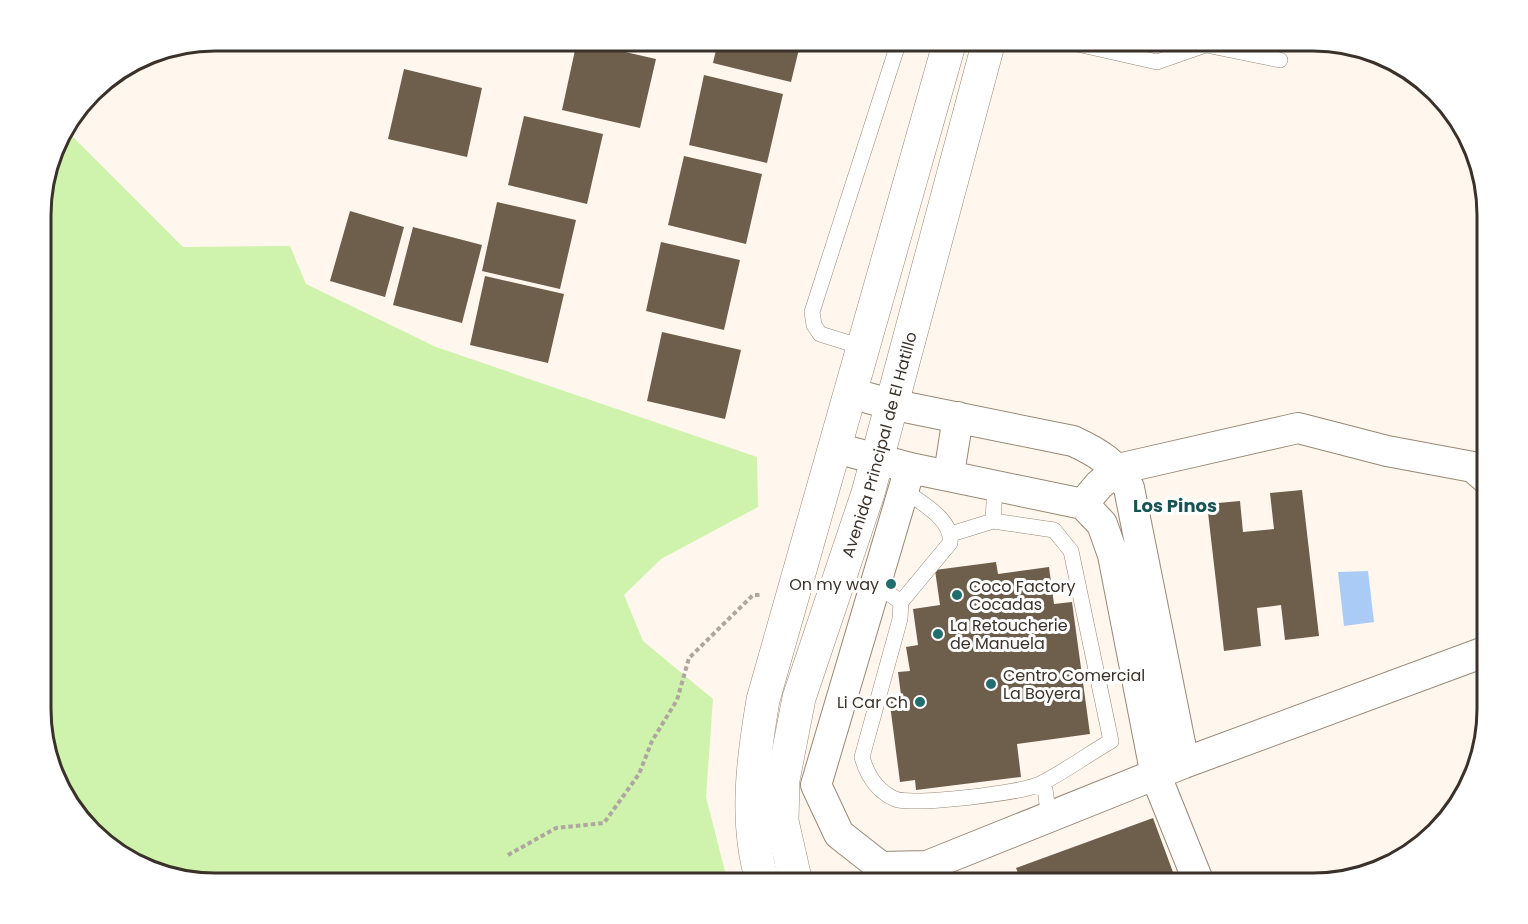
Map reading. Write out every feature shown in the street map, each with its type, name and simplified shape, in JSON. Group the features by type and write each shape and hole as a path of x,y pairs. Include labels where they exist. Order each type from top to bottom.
{"main road":[{"path":"760,873 754,836 753,761 763,700 947,51"},
{"name":"Avenida Principal de El Hatillo","path":"794,873 782,821 783,780 796,710 868,493 986,51"}],"street":[{"path":"850,393 890,404 1073,441 1100,453 1118,469 1129,488 1184,763"},
{"path":"949,474 958,417"},
{"path":"1083,504 1099,485 1118,469 1298,428 1387,452 1477,468"},
{"path":"836,448 876,460 907,479 949,474 1083,504 1102,524 1113,555 1156,776 1195,873"},
{"path":"907,479 816,785 839,834 881,867 927,866 1184,763 1477,655"}],"lane":[{"path":"862,347 819,334 814,325 812,312 895,51"},
{"path":"1111,51 1157,62 1189,51"},
{"path":"1244,51 1280,60"},
{"path":"907,479 947,524 951,534 950,543 901,602 900,619 862,757 874,784 896,800 973,798 1038,785 1110,741 1071,551 1054,530 993,521 951,534"},
{"path":"993,521 995,486"},
{"path":"875,584 901,602"},
{"path":"1038,785 1045,789 1049,818"}],"path":[{"path":"508,855 556,828 604,823 639,774 652,741 677,700 689,658 753,595 791,595"}],"green space":[{"path":"72,136 183,247 290,246 306,284 436,347 757,457 758,507 661,559 624,595 643,641 713,699 706,797 725,873 194,872 152,860 133,851 107,832 92,817 73,791 64,772 52,730 51,709 51,215 52,194 57,173"}],"water":[{"path":"1368,571 1374,622 1344,626 1338,572"}],"building":[{"path":"575,51 621,51 656,59 640,128 562,110"},
{"path":"716,51 799,51 791,82 713,63"},
{"path":"404,69 482,88 467,157 388,139"},
{"path":"704,75 783,94 767,163 689,145"},
{"path":"524,116 603,134 587,204 508,185"},
{"path":"684,156 762,174 746,244 668,225"},
{"path":"497,202 576,220 560,289 482,271"},
{"path":"350,211 404,227 385,297 330,281"},
{"path":"413,227 482,245 462,323 393,305"},
{"path":"661,242 740,260 724,330 646,311"},
{"path":"485,276 564,294 548,363 470,345"},
{"path":"662,332 741,350 725,419 647,401"},
{"path":"1302,490 1319,636 1285,640 1281,605 1257,608 1261,646 1224,651 1207,504 1240,501 1243,532 1274,529 1270,493"},
{"name":"Centro Comercial La Boyera","path":"996,562 998,574 1049,567 1054,604 1072,602 1090,734 1017,744 1021,777 916,790 915,780 900,782 889,697 901,695 898,672 910,671 906,647 918,645 913,609 940,605 935,570"},
{"path":"1153,818 1173,873 1018,873 1016,868"}],"place":[{"name":"On my way","path":"891,584"},
{"name":"Coco Factory Cocadas","path":"957,595"},
{"name":"La Retoucherie de Manuela","path":"938,634"},
{"name":"Centro Comercial La Boyera","path":"991,684"},
{"name":"Li Car Ch","path":"920,702"}],"district":[{"name":"Los Pinos","path":"1175,505"}]}
